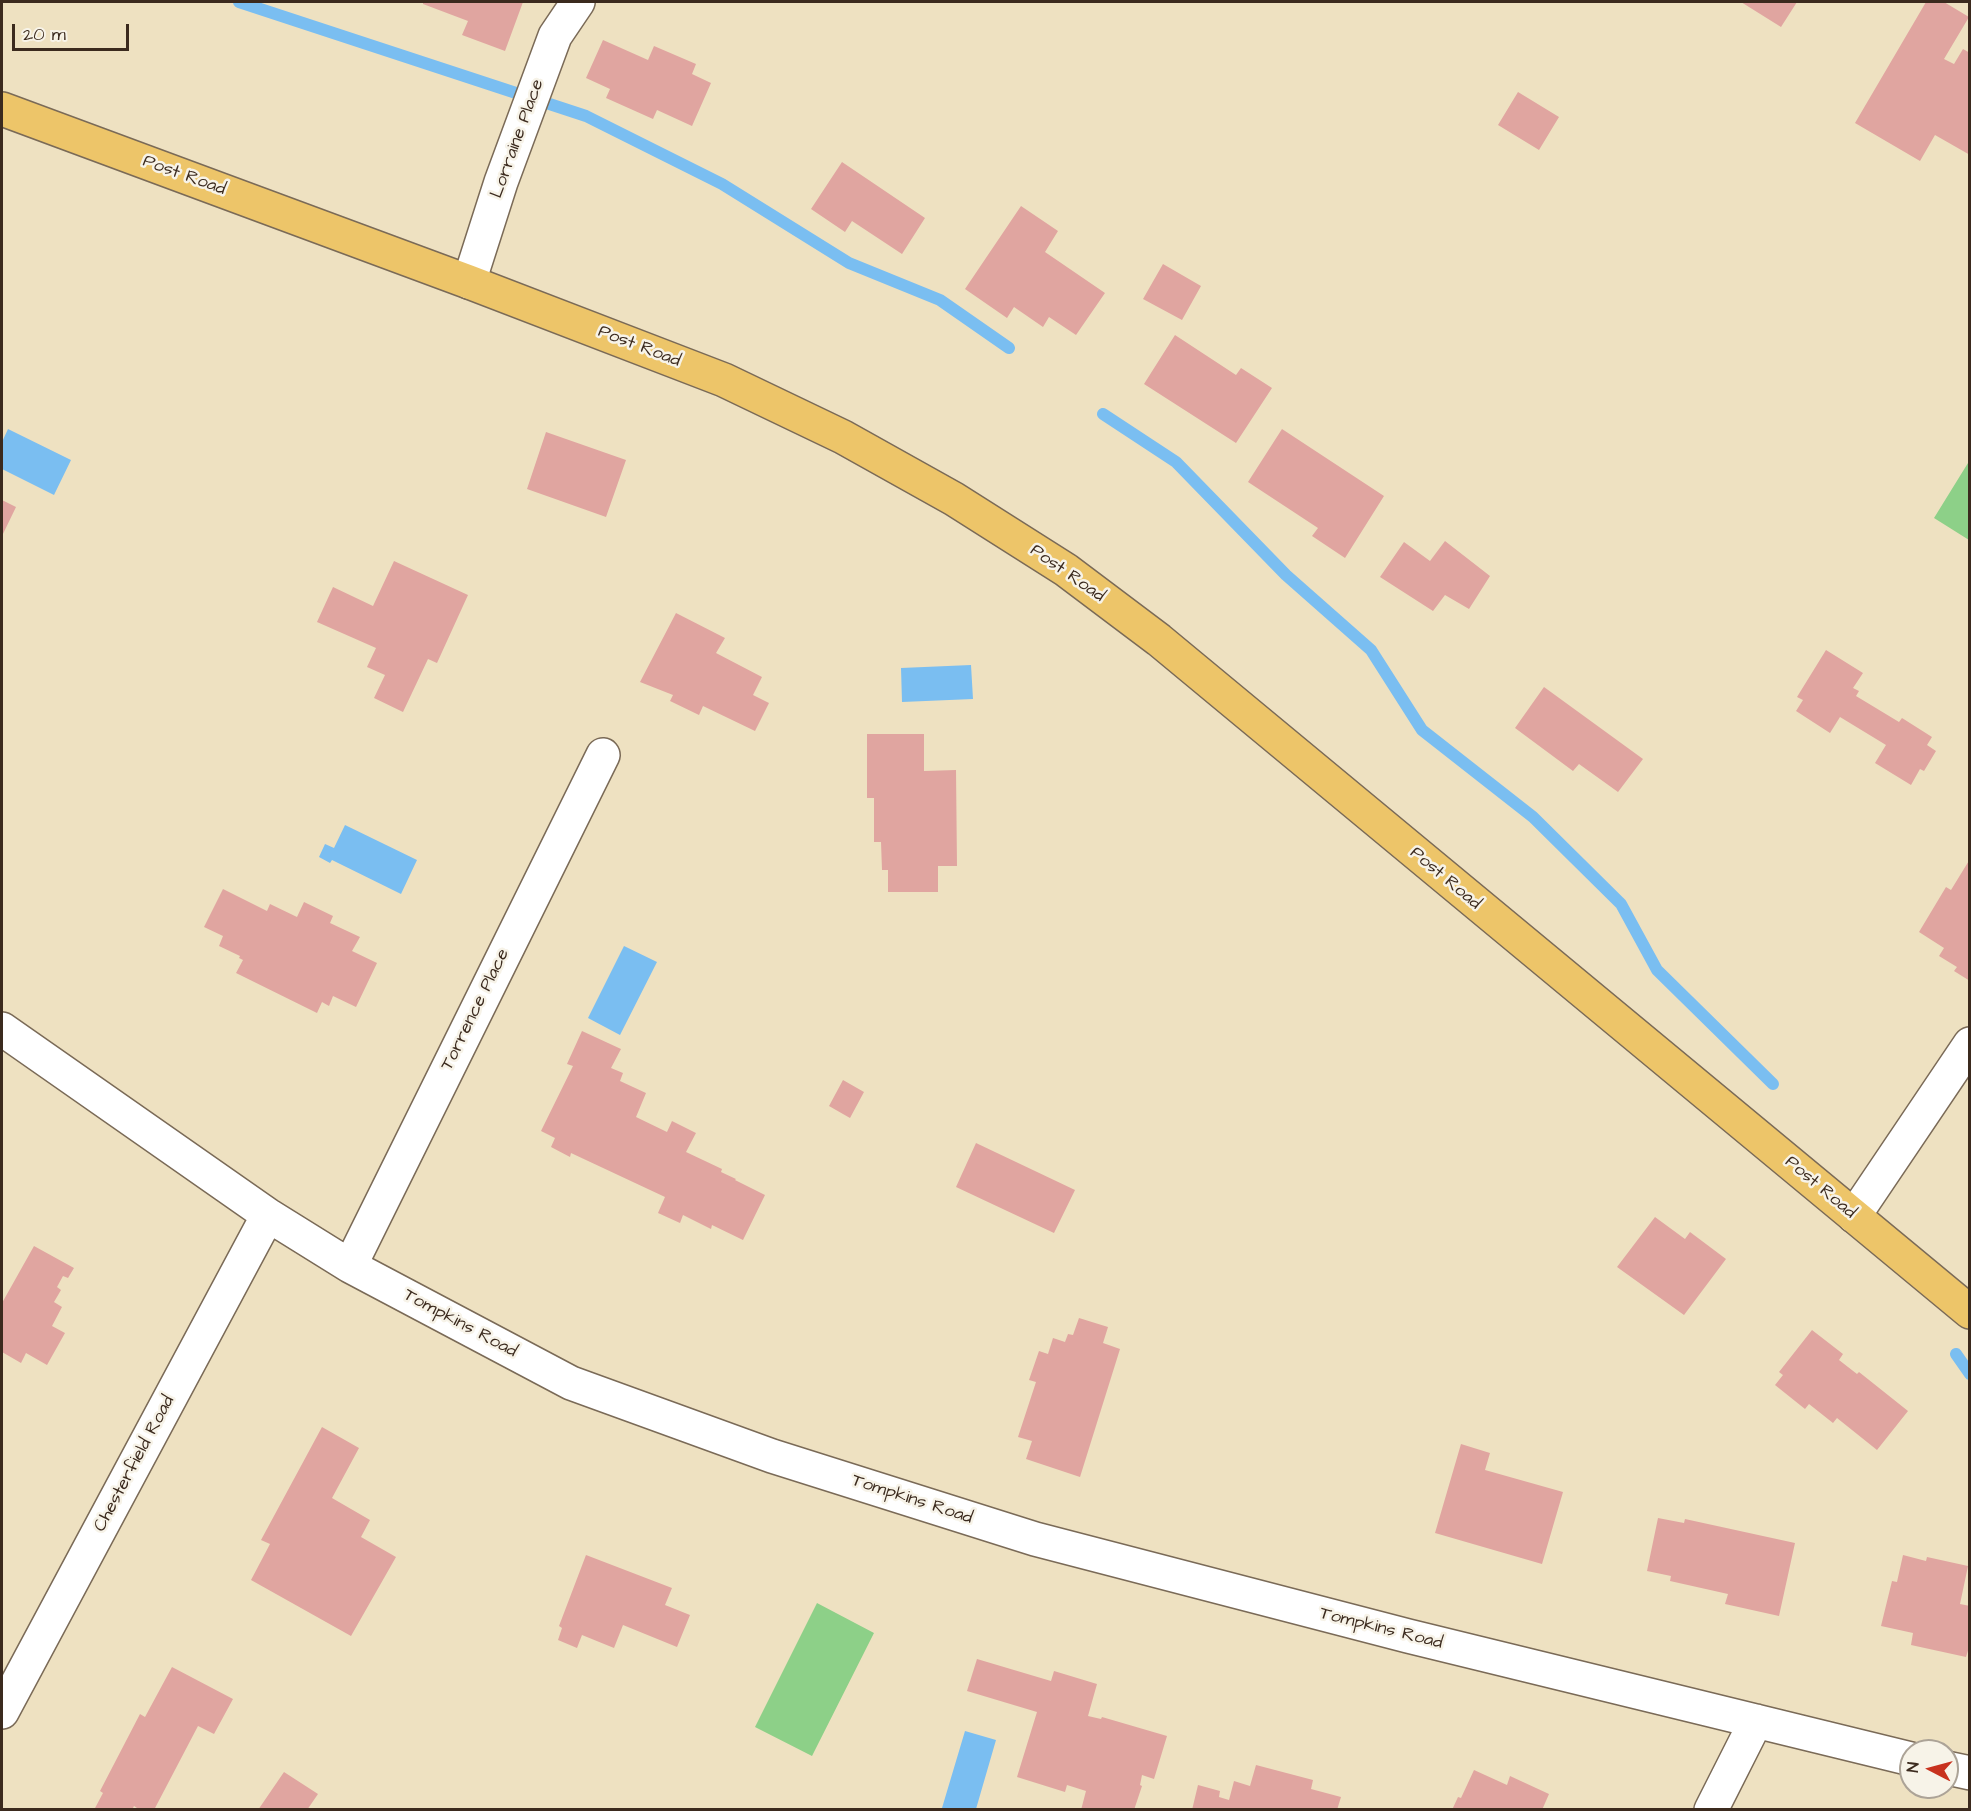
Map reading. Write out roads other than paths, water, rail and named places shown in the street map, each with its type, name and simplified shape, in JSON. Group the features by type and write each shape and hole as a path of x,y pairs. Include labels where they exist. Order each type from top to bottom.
{"main road":[{"name":"Post Road","path":"2,109 469,282 724,380 843,437 954,499 1066,570 1159,640 1970,1312"}],"street":[{"name":"Lorraine Place","path":"469,282 555,36 578,2"},
{"name":"Torrence Place","path":"350,1266 603,755"},
{"name":"Tompkins Road","path":"2,1029 268,1215 350,1266 571,1383 772,1456 1035,1539 1396,1633 1899,1756"},
{"path":"1854,1216 1970,1044"},
{"name":"Chesterfield Road","path":"2,1712 268,1215"},
{"path":"1711,1809 1756,1721"}],"water":[{"path":"8,429 71,460 54,495 2,469 2,442"},
{"path":"971,665 973,699 902,702 901,668"},
{"path":"345,825 417,860 401,894 332,860 330,863 319,857 325,844 334,848"},
{"path":"624,946 657,962 620,1035 588,1018"},
{"path":"965,1731 996,1740 976,1809 942,1808"}],"waterway":[{"path":"239,2 586,116 722,184 849,263 940,300 1009,348"},
{"path":"1103,414 1176,462 1286,575 1371,650 1422,730 1533,817 1621,904 1657,970 1773,1084"},
{"path":"1956,1354 1970,1374"}]}
